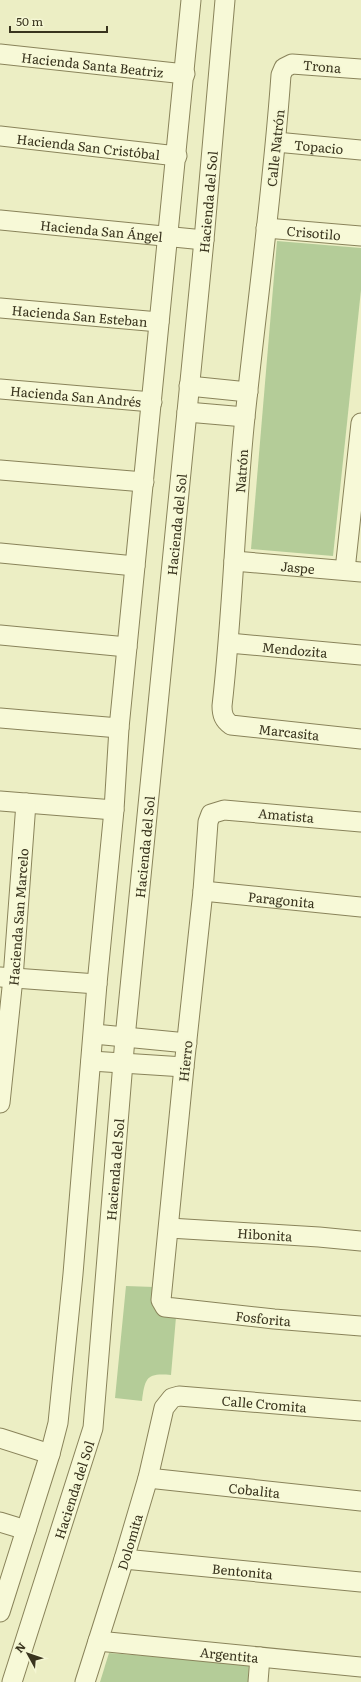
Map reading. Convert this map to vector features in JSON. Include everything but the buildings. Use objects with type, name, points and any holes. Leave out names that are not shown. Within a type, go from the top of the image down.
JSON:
[{"type":"street","points":[[0,1611],[50,1454],[58,1423],[73,1274],[97,984],[114,810],[119,728],[177,156],[191,0]]},
{"type":"street","name":"Hacienda del Sol","points":[[12,1682],[93,1428],[125,1038],[204,240],[225,0]]},
{"type":"street","name":"Hacienda Santa Beatriz","points":[[0,54],[184,74]]},
{"type":"street","name":"Trona","points":[[284,68],[292,64],[361,69]]},
{"type":"street","name":"Calle Natrón","points":[[266,228],[276,142],[281,75],[284,68]]},
{"type":"street","name":"Hacienda San Cristóbal","points":[[0,136],[177,156]]},
{"type":"street","name":"Topacio","points":[[276,142],[361,150]]},
{"type":"street","name":"Hacienda San Ángel","points":[[0,220],[204,240]]},
{"type":"street","name":"Crisotilo","points":[[266,228],[361,236]]},
{"type":"street","name":"Natrón","points":[[222,715],[229,643],[245,417],[266,228]]},
{"type":"street","name":"Hacienda San Esteban","points":[[0,308],[159,322]]},
{"type":"street","points":[[189,386],[248,392]]},
{"type":"street","name":"Hacienda San Andrés","points":[[0,388],[152,402]]},
{"type":"street","points":[[187,412],[245,417]]},
{"type":"street","points":[[353,571],[361,422]]},
{"type":"street","points":[[0,470],[144,482]]},
{"type":"street","points":[[0,553],[135,566]]},
{"type":"street","name":"Jaspe","points":[[234,561],[353,571]]},
{"type":"street","points":[[0,635],[127,646]]},
{"type":"street","name":"Mendozita","points":[[229,643],[361,655]]},
{"type":"street","name":"Marcasita","points":[[222,715],[231,725],[361,739]]},
{"type":"street","points":[[0,718],[119,728]]},
{"type":"street","points":[[0,801],[114,810]]},
{"type":"street","name":"Hacienda San Marcelo","points":[[0,1103],[7,977],[26,803]]},
{"type":"street","name":"Amatista","points":[[211,814],[224,810],[361,822]]},
{"type":"street","name":"Hierro","points":[[166,1307],[161,1300],[203,891],[208,822],[211,814]]},
{"type":"street","name":"Paragonita","points":[[203,891],[361,907]]},
{"type":"street","points":[[7,977],[97,984]]},
{"type":"street","points":[[94,1034],[187,1043]]},
{"type":"street","points":[[91,1061],[184,1067]]},
{"type":"street","name":"Hibonita","points":[[169,1228],[361,1241]]},
{"type":"street","name":"Fosforita","points":[[166,1307],[274,1319],[361,1326]]},
{"type":"street","name":"Calle Cromita","points":[[168,1401],[179,1396],[361,1411]]},
{"type":"street","name":"Dolomita","points":[[85,1682],[124,1560],[148,1478],[164,1408],[168,1401]]},
{"type":"street","points":[[0,1438],[50,1454]]},
{"type":"street","name":"Cobalita","points":[[148,1478],[361,1501]]},
{"type":"street","points":[[0,1522],[26,1530]]},
{"type":"street","name":"Bentonita","points":[[124,1560],[361,1582]]},
{"type":"street","name":"Argentita","points":[[98,1641],[361,1667]]},
{"type":"street","points":[[258,1682],[260,1657]]},
{"type":"green space","points":[[277,241],[361,248],[361,290],[333,556],[251,549]]},
{"type":"green space","points":[[126,1286],[154,1287],[176,1317],[171,1375],[157,1375],[149,1378],[144,1387],[142,1401],[115,1398]]},
{"type":"green space","points":[[109,1653],[249,1664],[248,1682],[100,1682]]}]
